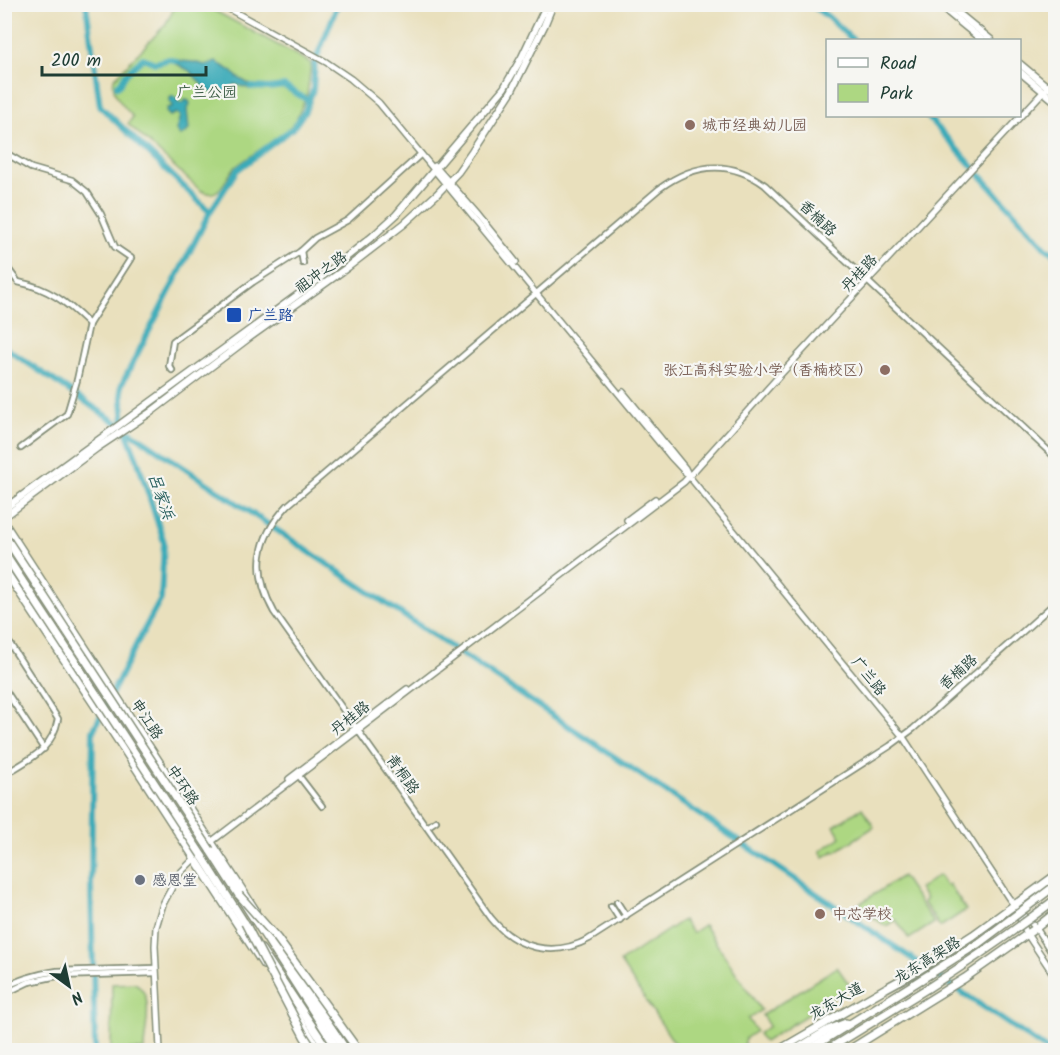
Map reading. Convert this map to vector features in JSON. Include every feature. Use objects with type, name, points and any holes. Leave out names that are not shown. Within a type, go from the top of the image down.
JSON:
[{"type":"main road","name":"祖冲之路","points":[[4,517],[147,405],[310,286],[396,215],[504,88],[522,57],[547,4]]},
{"type":"main road","name":"祖冲之路","points":[[4,508],[96,445],[151,412],[348,267],[404,224],[437,194],[490,126],[511,92],[553,4]]},
{"type":"main road","points":[[938,4],[981,39]]},
{"type":"main road","points":[[947,4],[990,39]]},
{"type":"main road","points":[[1021,65],[1056,102]]},
{"type":"main road","points":[[1021,73],[1056,94]]},
{"type":"main road","name":"申江路","points":[[4,523],[210,844],[346,1050]]},
{"type":"main road","name":"中环路","points":[[4,535],[210,844],[239,895],[338,1050]]},
{"type":"main road","name":"中环路","points":[[4,553],[328,1050]]},
{"type":"main road","points":[[4,569],[319,1050]]},
{"type":"main road","points":[[1031,904],[1056,877]]},
{"type":"main road","name":"龙东大道","points":[[779,1050],[917,971],[1056,877]]},
{"type":"main road","name":"龙东高架路","points":[[808,1050],[979,943],[1056,885]]},
{"type":"main road","points":[[239,895],[277,938],[358,1050]]},
{"type":"main road","name":"龙东高架路","points":[[827,1050],[985,951],[1056,901]]},
{"type":"main road","points":[[849,1050],[965,978],[1056,912]]},
{"type":"main road","points":[[245,923],[313,1050]]},
{"type":"main road","points":[[795,1050],[828,1030],[865,1015]]},
{"type":"street","name":"广兰路","points":[[220,4],[305,49]]},
{"type":"street","name":"广兰路","points":[[226,5],[353,76],[394,115],[447,183],[674,454],[688,476],[903,737],[1014,904]]},
{"type":"street","name":"广兰路","points":[[327,61],[379,103],[435,168]]},
{"type":"street","name":"丹桂路","points":[[1021,115],[1056,78]]},
{"type":"street","name":"丹桂路","points":[[210,844],[684,482],[1019,117]]},
{"type":"street","points":[[4,152],[31,168],[72,180],[87,192],[101,214],[114,247],[131,258],[89,324],[67,414],[21,448]]},
{"type":"street","points":[[172,370],[170,366],[172,341],[253,282],[301,251],[315,238],[348,220],[421,154]]},
{"type":"street","name":"香楠路","points":[[538,292],[669,182],[691,171],[713,167],[746,173],[765,185],[1056,458]]},
{"type":"street","points":[[301,251],[303,264]]},
{"type":"street","points":[[4,267],[18,282],[52,293],[73,308],[89,324]]},
{"type":"street","name":"青桐路","points":[[538,292],[288,505],[277,516],[267,534],[260,556],[263,591],[288,634],[498,926],[519,942],[536,948],[567,948],[589,939],[903,737]]},
{"type":"street","name":"香楠路","points":[[903,737],[1056,602]]},
{"type":"street","points":[[4,645],[10,644],[58,719],[56,730],[44,749],[5,774]]},
{"type":"street","points":[[4,688],[44,749]]},
{"type":"street","name":"丹桂路","points":[[158,1050],[152,946],[153,926],[164,891],[177,871],[194,856],[357,730]]},
{"type":"street","points":[[300,776],[321,806]]},
{"type":"street","points":[[427,827],[436,821]]},
{"type":"street","points":[[617,902],[626,916]]},
{"type":"street","points":[[1014,904],[1036,928],[1056,959]]},
{"type":"street","points":[[1014,904],[1027,934],[1056,978]]},
{"type":"street","points":[[611,906],[620,920]]},
{"type":"street","points":[[4,988],[27,977],[43,973],[154,971]]},
{"type":"street","points":[[4,994],[29,982],[71,973]]},
{"type":"green space","name":"广兰公园","points":[[176,5],[204,5],[311,63],[307,95],[295,122],[285,132],[235,167],[221,187],[212,193],[200,190],[128,124],[133,117],[114,90],[114,79],[165,25]]},
{"type":"green space","points":[[862,808],[874,827],[824,857],[820,851],[841,837],[834,826]]},
{"type":"green space","points":[[939,875],[946,886],[949,884],[966,910],[940,927],[923,902],[926,899],[919,889]]},
{"type":"green space","points":[[902,876],[934,923],[909,939],[896,920],[886,926],[856,906]]},
{"type":"green space","points":[[683,920],[692,933],[704,925],[761,1010],[748,1019],[756,1031],[746,1038],[743,1050],[679,1050],[620,962]]},
{"type":"green space","points":[[837,967],[851,987],[764,1042],[758,1034],[769,1026],[762,1015]]},
{"type":"green space","points":[[135,983],[145,996],[147,1004],[144,1050],[111,1050],[112,984]]},
{"type":"water","points":[[176,59],[205,65],[216,62],[251,85],[250,89],[235,84],[224,94],[216,95],[206,89],[190,71],[175,63]]},
{"type":"water","points":[[173,96],[179,103],[184,103],[185,100],[190,104],[187,110],[189,129],[180,136],[176,130],[180,116],[176,113],[170,116],[166,112],[167,108],[172,107],[169,102]]},
{"type":"waterway","name":"吕家浜","points":[[86,4],[100,106],[210,212],[121,386],[124,426],[164,542],[161,599],[93,731],[91,886],[95,1050]]},
{"type":"waterway","points":[[210,212],[237,170],[293,128],[305,111],[313,90],[315,62],[338,4]]},
{"type":"waterway","points":[[810,4],[852,39]]},
{"type":"waterway","points":[[117,86],[143,58],[155,63],[170,59],[176,61]]},
{"type":"waterway","points":[[251,87],[284,86],[309,101]]},
{"type":"waterway","points":[[928,117],[1046,248],[1056,255]]},
{"type":"waterway","points":[[4,347],[1047,1050]]},
{"type":"place","name":"城市经典幼儿园","points":[[690,125]]},
{"type":"place","name":"广兰路","points":[[234,315]]},
{"type":"place","name":"张江高科实验小学（香楠校区）","points":[[885,370]]},
{"type":"place","name":"感恩堂","points":[[140,880]]},
{"type":"place","name":"中芯学校","points":[[820,914]]}]
